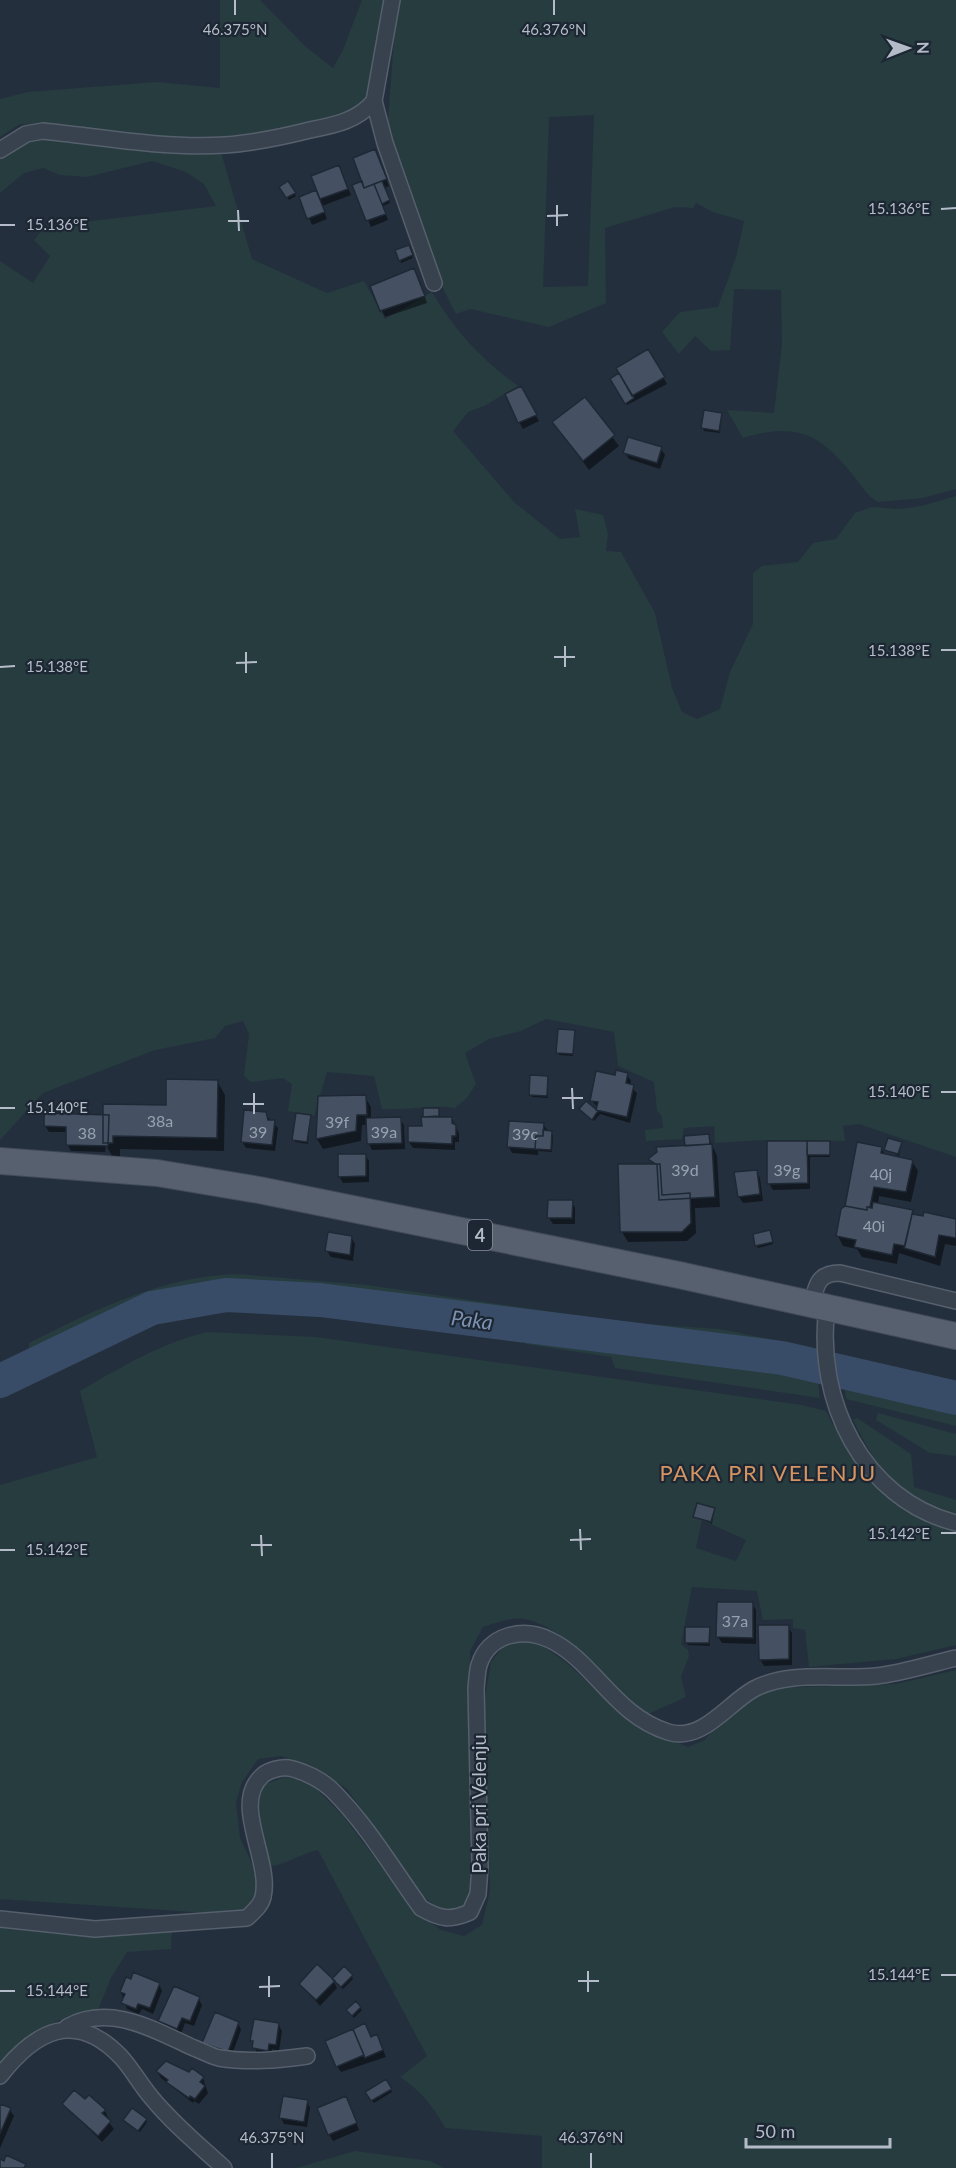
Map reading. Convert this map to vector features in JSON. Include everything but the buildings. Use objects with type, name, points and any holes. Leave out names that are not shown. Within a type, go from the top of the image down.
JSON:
[{"type":"main road","name":"4","points":[[0,1161],[157,1173],[259,1190],[956,1336]]},
{"type":"street","points":[[392,0],[374,101],[388,153],[434,283]]},
{"type":"street","points":[[0,150],[26,134],[43,130],[173,144],[223,146],[266,141],[341,123],[363,114],[374,101]]},
{"type":"street","points":[[956,1300],[840,1273],[827,1273],[819,1278],[820,1306],[825,1329],[833,1400],[848,1437],[881,1483],[905,1502],[940,1519],[956,1523]]},
{"type":"street","name":"Paka pri Velenju","points":[[0,1919],[95,1929],[247,1918],[257,1909],[263,1897],[263,1873],[249,1799],[254,1783],[267,1772],[286,1768],[307,1774],[332,1790],[421,1908],[439,1918],[454,1919],[470,1912],[478,1894],[480,1867],[479,1664],[505,1635],[526,1633],[550,1640],[568,1652],[622,1706],[647,1724],[670,1733],[692,1732],[707,1724],[754,1689],[782,1679],[877,1676],[956,1658]]},
{"type":"street","points":[[0,2076],[37,2039],[84,2019],[108,2016],[134,2022],[217,2058],[268,2062],[307,2056]]},
{"type":"street","points":[[62,2029],[82,2029],[103,2040],[122,2057],[151,2097],[180,2129],[224,2168]]},
{"type":"green space","points":[[220,0],[260,0],[306,47],[333,68],[343,50],[362,0],[389,0],[370,96],[357,109],[327,120],[255,138],[208,140],[20,124],[0,137],[0,99],[28,92],[157,82],[220,88]]},
{"type":"green space","points":[[397,0],[956,0],[956,489],[923,498],[878,502],[868,494],[829,449],[805,435],[778,431],[743,438],[727,410],[774,413],[782,344],[781,290],[734,289],[730,350],[711,351],[695,336],[679,354],[662,332],[680,312],[718,307],[736,257],[744,221],[713,212],[696,203],[693,208],[675,207],[605,228],[606,303],[549,327],[470,309],[456,314],[437,277],[390,142],[388,120]],"holes":[[[594,115],[588,286],[543,287],[549,117]]]},
{"type":"green space","points":[[40,136],[221,152],[252,259],[327,293],[364,281],[385,319],[432,292],[470,343],[492,366],[518,386],[484,406],[468,412],[453,431],[514,502],[560,539],[580,537],[575,509],[603,515],[608,534],[606,551],[621,552],[655,613],[672,688],[682,712],[697,719],[720,709],[730,672],[753,624],[753,573],[762,566],[798,562],[813,543],[836,539],[855,513],[872,507],[900,509],[921,506],[956,496],[956,1157],[859,1124],[843,1126],[845,1141],[764,1140],[715,1143],[714,1126],[684,1128],[682,1139],[646,1141],[645,1130],[663,1128],[662,1117],[657,1110],[654,1082],[618,1066],[614,1032],[546,1019],[521,1031],[489,1039],[465,1053],[476,1084],[467,1098],[455,1108],[382,1109],[374,1076],[327,1072],[314,1116],[288,1111],[292,1084],[283,1078],[251,1082],[244,1076],[249,1034],[243,1021],[225,1026],[215,1038],[155,1050],[43,1093],[0,1140],[0,261],[33,283],[50,256],[34,240],[42,230],[59,225],[216,206],[204,184],[186,172],[152,161],[87,177],[60,175],[43,168],[24,173],[0,193],[0,159],[24,140]]},
{"type":"green space","points":[[237,1274],[367,1285],[629,1323],[719,1329],[814,1348],[816,1359],[390,1299],[235,1285],[170,1296],[75,1332],[29,1354],[29,1343],[130,1297],[182,1281]]},
{"type":"green space","points":[[207,1332],[316,1337],[802,1405],[826,1411],[862,1469],[894,1502],[933,1524],[956,1531],[956,1645],[896,1659],[809,1667],[805,1630],[793,1628],[793,1619],[763,1620],[757,1591],[692,1587],[681,1644],[688,1650],[689,1656],[681,1677],[686,1697],[648,1714],[639,1710],[571,1643],[555,1632],[524,1619],[503,1621],[483,1627],[470,1651],[470,1897],[464,1912],[446,1916],[423,1896],[347,1789],[311,1765],[281,1756],[258,1759],[242,1782],[236,1802],[240,1838],[257,1874],[256,1903],[238,1915],[0,1899],[0,1485],[97,1457],[80,1391],[142,1357]],"holes":[[[702,1520],[746,1540],[736,1561],[696,1548]]]},
{"type":"green space","points":[[519,1332],[601,1341],[817,1374],[820,1398],[615,1368],[611,1357],[526,1344]]},
{"type":"green space","points":[[844,1381],[956,1410],[956,1426],[846,1399]]},
{"type":"green space","points":[[878,1413],[956,1434],[956,1456],[930,1453],[876,1420]]},
{"type":"green space","points":[[857,1418],[911,1454],[914,1487],[956,1500],[956,1517],[919,1500],[893,1481],[863,1440],[853,1420]]},
{"type":"green space","points":[[524,1639],[558,1656],[629,1720],[645,1730],[688,1747],[705,1740],[720,1720],[772,1688],[896,1684],[956,1670],[956,2168],[542,2168],[542,2136],[445,2128],[426,2100],[400,2077],[427,2056],[318,1850],[270,1866],[258,1828],[258,1796],[266,1784],[284,1777],[307,1779],[343,1816],[417,1913],[441,1930],[464,1936],[482,1925],[490,1891],[484,1703],[491,1662],[506,1643]]},
{"type":"green space","points":[[0,1924],[172,1928],[171,1949],[127,1952],[111,1978],[98,2010],[69,2017],[43,2028],[9,2055],[0,2068]]},
{"type":"green space","points":[[355,2151],[430,2161],[444,2168],[296,2168]]},
{"type":"waterway","name":"Paka","points":[[0,1381],[152,1308],[226,1295],[320,1300],[782,1358],[956,1398]]},
{"type":"district","name":"PAKA PRI VELENJU","points":[[768,1472]]}]
